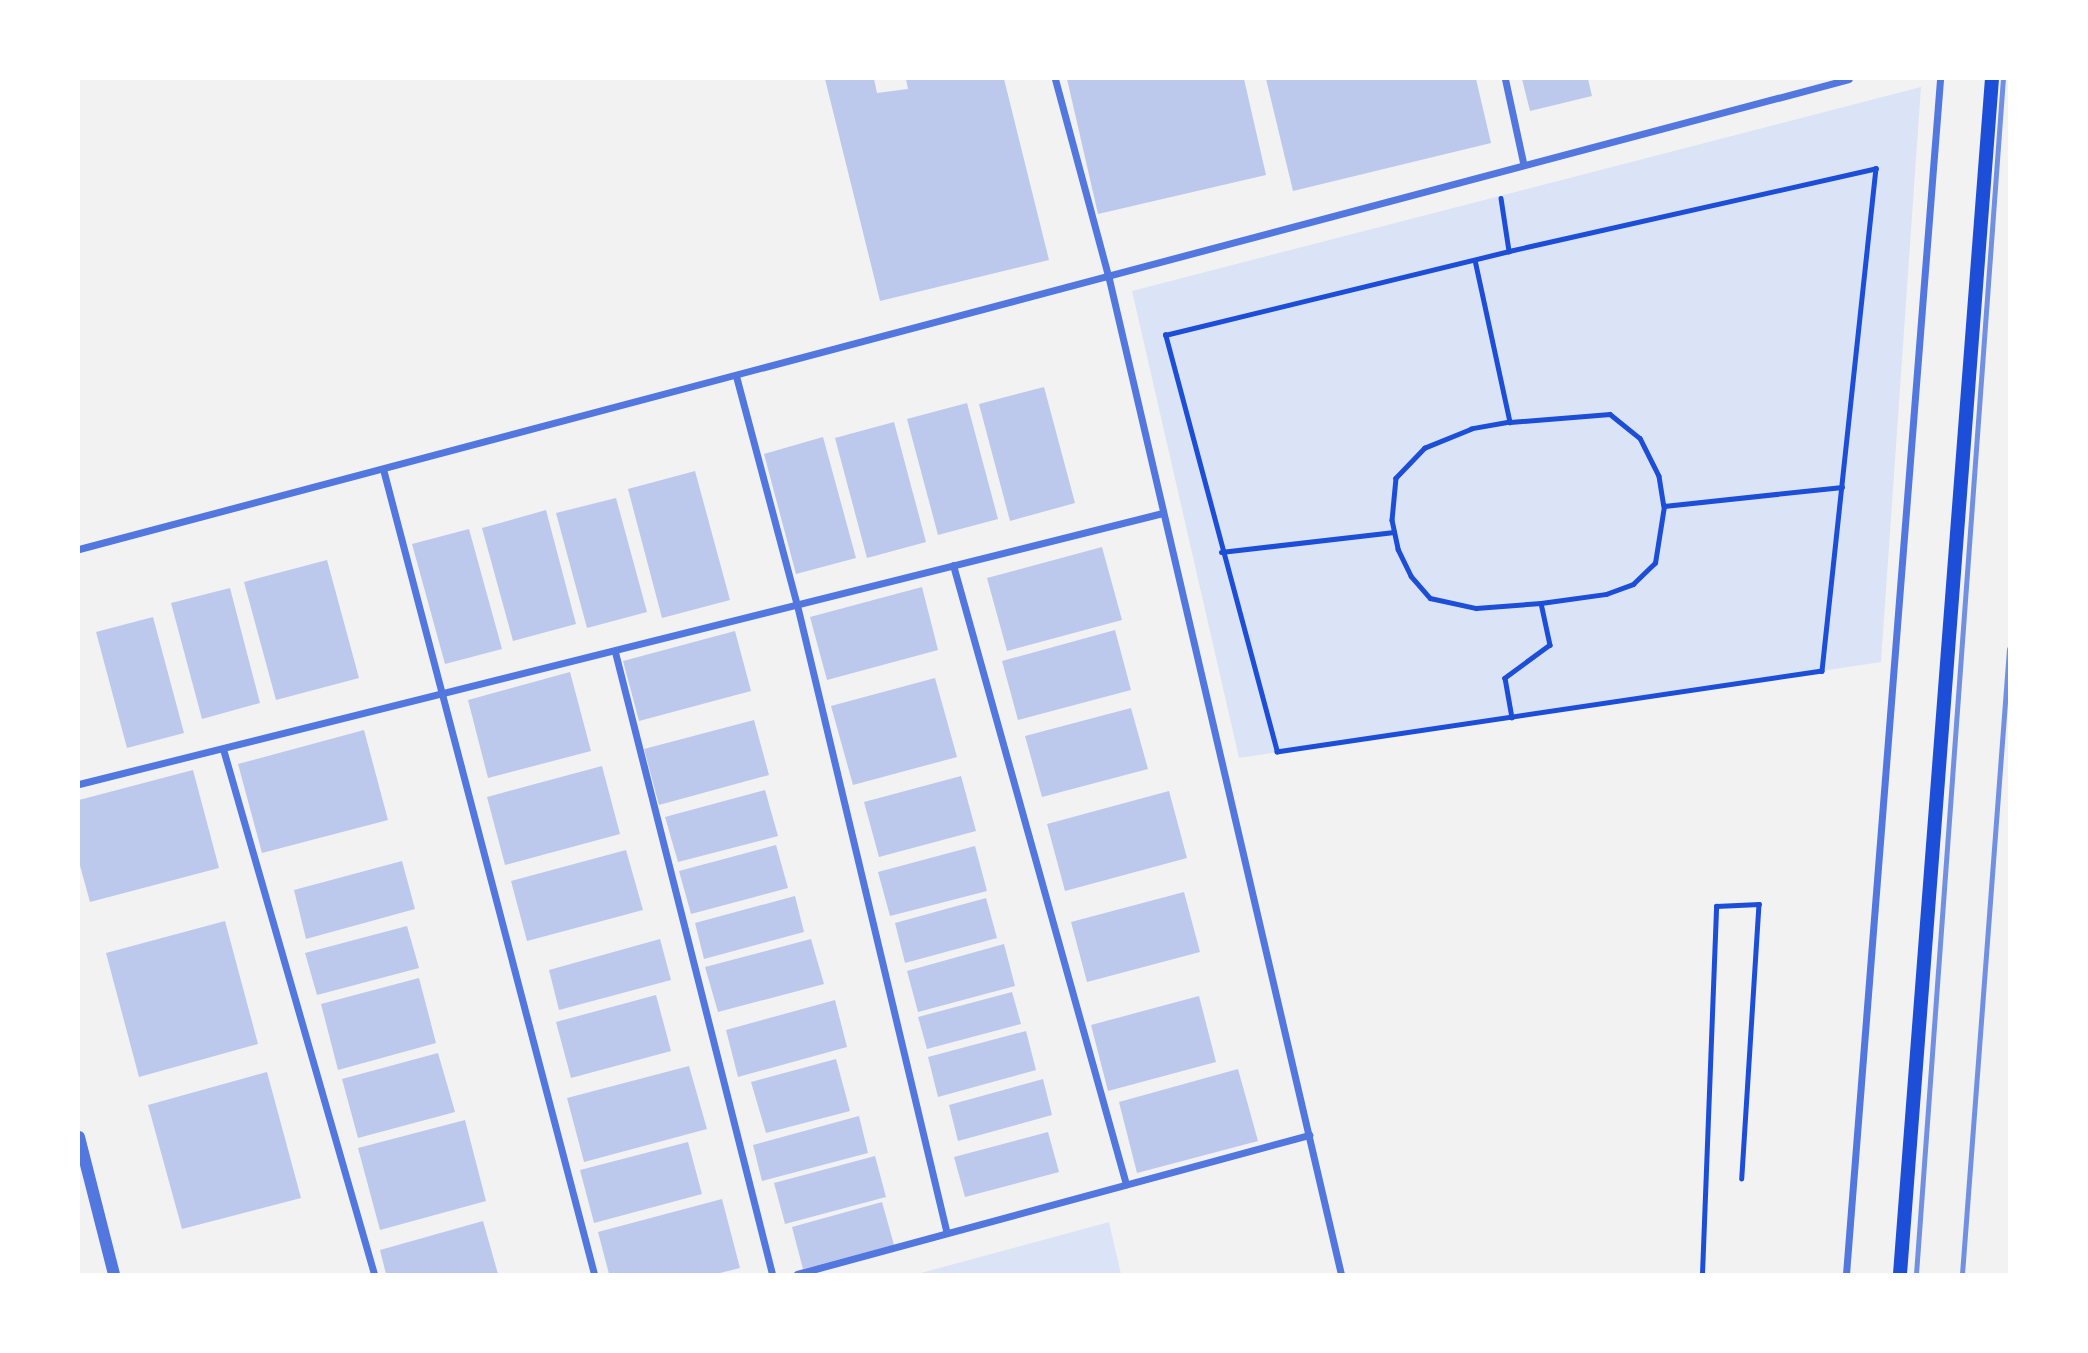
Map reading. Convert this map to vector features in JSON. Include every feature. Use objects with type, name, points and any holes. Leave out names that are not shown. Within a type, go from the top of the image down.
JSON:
[{"type":"main road","points":[[1900,1274],[1992,79]]},
{"type":"street","points":[[1055,79],[1109,279],[1341,1274]]},
{"type":"street","points":[[1505,79],[1523,162]]},
{"type":"street","points":[[79,549],[1109,279],[1523,162],[1849,79]]},
{"type":"street","points":[[1846,1274],[1940,79]]},
{"type":"street","points":[[736,376],[797,605],[946,1230]]},
{"type":"street","points":[[383,469],[594,1274]]},
{"type":"street","points":[[79,784],[1163,513]]},
{"type":"street","points":[[953,565],[1126,1184]]},
{"type":"street","points":[[615,652],[772,1274]]},
{"type":"street","points":[[223,749],[373,1274]]},
{"type":"street","points":[[797,1274],[946,1230],[1309,1135]]},
{"type":"street","points":[[79,1137],[114,1274]]},
{"type":"path","points":[[1876,168],[1822,671],[1277,752],[1221,552],[1165,335],[1475,260],[1876,168]]},
{"type":"path","points":[[1497,169],[1509,251]]},
{"type":"path","points":[[1475,260],[1510,422]]},
{"type":"path","points":[[1610,414],[1640,438],[1659,475],[1664,506],[1655,563],[1633,584],[1606,594],[1541,604],[1476,608],[1430,598],[1411,576],[1394,533],[1396,478],[1425,448],[1472,429],[1510,422],[1610,414]]},
{"type":"path","points":[[1664,506],[1842,487]]},
{"type":"path","points":[[1221,552],[1394,533]]},
{"type":"path","points":[[1512,717],[1505,678],[1550,645],[1541,604]]},
{"type":"path","points":[[1702,1274],[1716,906],[1759,904],[1742,1178]]},
{"type":"shaded area","points":[[1921,87],[1881,662],[1239,758],[1132,291]]},
{"type":"shaded area","points":[[1109,1222],[1121,1274],[917,1274]]},
{"type":"building","points":[[825,79],[874,79],[877,93],[908,89],[906,79],[1004,79],[1049,260],[880,301]]},
{"type":"building","points":[[1067,79],[1244,79],[1266,175],[1098,214]]},
{"type":"building","points":[[1266,79],[1476,79],[1491,143],[1293,191]]},
{"type":"building","points":[[1522,79],[1588,79],[1592,96],[1530,111]]},
{"type":"building","points":[[1044,387],[1075,503],[1010,521],[979,404]]},
{"type":"building","points":[[967,403],[998,519],[938,535],[907,419]]},
{"type":"building","points":[[894,422],[926,542],[867,558],[835,438]]},
{"type":"building","points":[[823,437],[856,558],[796,574],[764,454]]},
{"type":"building","points":[[695,471],[730,600],[662,618],[628,489]]},
{"type":"building","points":[[616,498],[647,612],[587,628],[556,513]]},
{"type":"building","points":[[546,510],[576,624],[513,641],[482,528]]},
{"type":"building","points":[[469,529],[502,649],[445,664],[412,544]]},
{"type":"building","points":[[1102,547],[1122,620],[1007,651],[987,578]]},
{"type":"building","points":[[327,560],[359,678],[276,700],[244,582]]},
{"type":"building","points":[[922,587],[938,650],[827,680],[810,617]]},
{"type":"building","points":[[230,588],[260,703],[202,719],[171,603]]},
{"type":"building","points":[[153,617],[184,733],[127,748],[96,632]]},
{"type":"building","points":[[1115,630],[1131,690],[1018,720],[1002,661]]},
{"type":"building","points":[[735,631],[751,691],[639,721],[623,661]]},
{"type":"building","points":[[570,672],[591,751],[488,778],[468,700]]},
{"type":"building","points":[[935,678],[957,757],[853,785],[831,706]]},
{"type":"building","points":[[1131,708],[1148,769],[1042,797],[1025,736]]},
{"type":"building","points":[[754,720],[769,775],[659,805],[644,749]]},
{"type":"building","points":[[364,730],[388,820],[262,853],[238,764]]},
{"type":"building","points":[[602,766],[620,834],[505,865],[487,797]]},
{"type":"building","points":[[193,770],[219,868],[90,902],[79,862],[79,800]]},
{"type":"building","points":[[961,776],[976,831],[879,857],[864,802]]},
{"type":"building","points":[[765,790],[778,836],[678,862],[665,817]]},
{"type":"building","points":[[1169,791],[1187,858],[1065,891],[1047,824]]},
{"type":"building","points":[[776,845],[788,888],[691,914],[679,871]]},
{"type":"building","points":[[975,846],[987,891],[890,916],[878,872]]},
{"type":"building","points":[[626,850],[643,910],[527,941],[511,881]]},
{"type":"building","points":[[402,861],[415,909],[306,939],[294,890]]},
{"type":"building","points":[[1184,892],[1200,952],[1087,982],[1071,922]]},
{"type":"building","points":[[795,896],[804,932],[704,959],[695,923]]},
{"type":"building","points":[[986,898],[997,938],[905,963],[895,923]]},
{"type":"building","points":[[225,921],[258,1044],[139,1077],[106,953]]},
{"type":"building","points":[[407,926],[419,968],[317,995],[305,953]]},
{"type":"building","points":[[660,939],[671,980],[559,1010],[549,970]]},
{"type":"building","points":[[811,939],[824,984],[718,1012],[705,967]]},
{"type":"building","points":[[1004,944],[1015,986],[918,1012],[907,971]]},
{"type":"building","points":[[419,978],[436,1043],[338,1070],[321,1004]]},
{"type":"building","points":[[1012,992],[1021,1024],[927,1049],[918,1017]]},
{"type":"building","points":[[656,995],[671,1051],[571,1078],[556,1022]]},
{"type":"building","points":[[1199,996],[1216,1062],[1108,1091],[1091,1025]]},
{"type":"building","points":[[835,1000],[847,1047],[738,1077],[726,1030]]},
{"type":"building","points":[[1026,1031],[1036,1070],[938,1097],[928,1057]]},
{"type":"building","points":[[438,1053],[455,1112],[358,1138],[342,1079]]},
{"type":"building","points":[[836,1059],[850,1111],[766,1133],[751,1082]]},
{"type":"building","points":[[689,1066],[707,1129],[584,1162],[567,1098]]},
{"type":"building","points":[[1238,1069],[1258,1141],[1137,1173],[1119,1102]]},
{"type":"building","points":[[267,1072],[301,1198],[182,1229],[148,1105]]},
{"type":"building","points":[[1043,1079],[1052,1115],[958,1141],[949,1105]]},
{"type":"building","points":[[859,1116],[868,1153],[762,1181],[753,1145]]},
{"type":"building","points":[[465,1120],[486,1201],[380,1230],[358,1148]]},
{"type":"building","points":[[1048,1132],[1059,1172],[965,1197],[954,1157]]},
{"type":"building","points":[[688,1142],[702,1194],[594,1223],[580,1170]]},
{"type":"building","points":[[875,1156],[886,1197],[785,1224],[774,1183]]},
{"type":"building","points":[[722,1199],[740,1268],[716,1274],[609,1274],[598,1232]]},
{"type":"building","points":[[882,1202],[894,1245],[803,1269],[792,1227]]},
{"type":"building","points":[[483,1221],[498,1274],[386,1274],[380,1250]]},
{"type":"railway","points":[[1916,1274],[2003,79]]},
{"type":"railway","points":[[1962,1274],[2009,649]]}]
